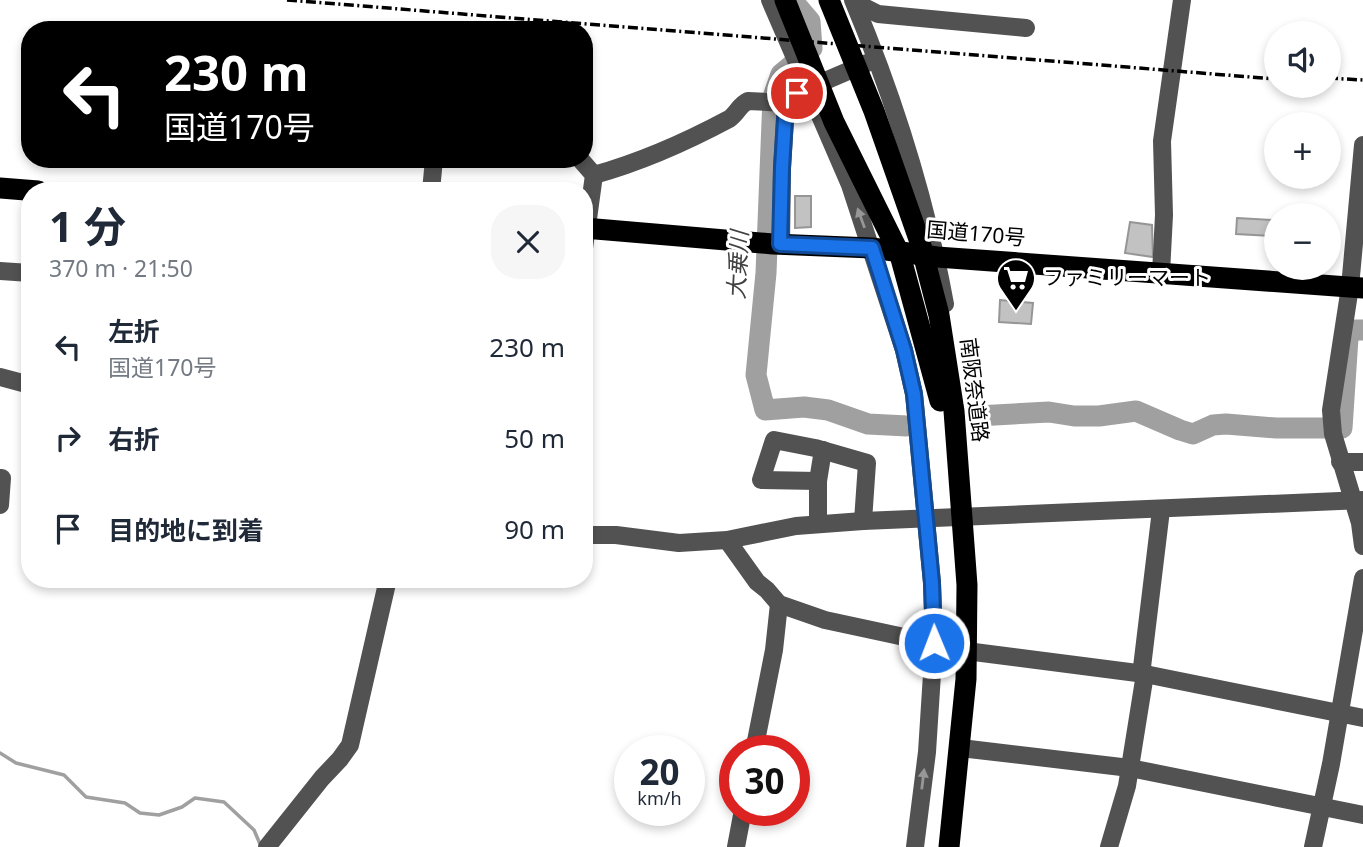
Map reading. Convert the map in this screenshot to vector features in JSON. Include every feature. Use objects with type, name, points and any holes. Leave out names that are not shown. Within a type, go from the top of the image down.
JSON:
[{"type":"highway","points":[[785,0],[834,122],[900,255],[922,330],[948,437]]},
{"type":"highway","name":"南阪奈道路","points":[[821,0],[867,113],[900,208],[940,377],[948,437],[959,588],[959,677],[955,742],[942,847]]},
{"type":"highway","name":"南阪奈道路","points":[[829,0],[874,111],[911,213],[939,315],[954,411],[967,585],[966,679],[949,847]]},
{"type":"highway","points":[[859,4],[905,174],[911,213]]},
{"type":"highway","points":[[0,188],[21,190]]},
{"type":"highway","name":"国道170号","points":[[593,235],[872,248],[937,257],[1356,288]]},
{"type":"street","points":[[770,0],[850,185],[904,350],[914,394],[932,583],[934,643],[927,752],[915,847]]},
{"type":"street","points":[[1161,273],[1164,225],[1162,141],[1182,0]]},
{"type":"street","points":[[859,4],[878,14],[1026,28]]},
{"type":"street","points":[[859,4],[916,178],[937,257],[960,383],[974,652],[969,749],[957,847]]},
{"type":"street","points":[[594,175],[675,146],[733,117],[743,103],[777,102],[876,59]]},
{"type":"street","points":[[771,243],[782,168],[777,102]]},
{"type":"street","points":[[1363,145],[1356,288],[1331,410],[1332,429],[1340,462],[1358,500],[1363,546]]},
{"type":"street","points":[[588,168],[594,175],[593,182]]},
{"type":"street","points":[[0,271],[21,272]]},
{"type":"street","points":[[0,377],[21,382]]},
{"type":"street","points":[[818,481],[761,480],[774,440],[867,463],[863,520]]},
{"type":"street","points":[[818,524],[818,481],[823,450]]},
{"type":"street","points":[[1340,462],[1363,461]]},
{"type":"street","points":[[0,478],[0,505]]},
{"type":"street","points":[[593,535],[616,535],[679,543],[727,540],[818,524],[863,520],[1358,500]]},
{"type":"street","points":[[1109,847],[1130,768],[1145,674],[1142,667],[1161,510]]},
{"type":"street","points":[[727,540],[757,582],[768,590],[779,604],[825,620],[974,652],[1145,674],[1363,718]]},
{"type":"street","points":[[1313,847],[1323,806],[1363,578]]},
{"type":"street","points":[[267,847],[322,778],[341,759],[349,745],[386,588]]},
{"type":"street","points":[[757,735],[774,650],[779,604]]},
{"type":"street","points":[[969,749],[1130,768],[1363,815]]},
{"type":"street","points":[[736,847],[740,826]]},
{"type":"building","points":[[795,196],[811,196],[811,227],[795,228]]},
{"type":"building","points":[[1237,218],[1264,220],[1264,236],[1236,234]]},
{"type":"building","points":[[1130,222],[1152,225],[1153,257],[1125,253]]},
{"type":"building","name":"ファミリーマート","points":[[1000,300],[1033,303],[1031,324],[999,322]]},
{"type":"waterway","name":"大乗川","points":[[792,0],[810,21],[812,48],[781,74],[773,97],[766,273],[756,375],[765,410],[804,407],[828,410],[868,424],[907,426]]},
{"type":"waterway","name":"大乗川","points":[[977,416],[1049,412],[1099,416],[1136,411],[1193,434],[1213,425],[1226,424],[1276,428],[1342,428],[1348,338],[1353,330],[1363,330]]},
{"type":"waterway","points":[[0,753],[16,763],[64,775],[86,797],[125,803],[140,813],[159,815],[182,807],[195,798],[224,802],[254,830],[260,844]]},
{"type":"railway","points":[[287,0],[550,21]]},
{"type":"railway","points":[[593,24],[1264,78]]},
{"type":"railway","points":[[1341,79],[1363,80]]},
{"type":"place","name":"ファミリーマート","points":[[1016,312]]},
{"type":"route","points":[[797,93],[786,103],[780,244],[872,248],[904,350],[914,394],[932,583],[934,643]]}]
